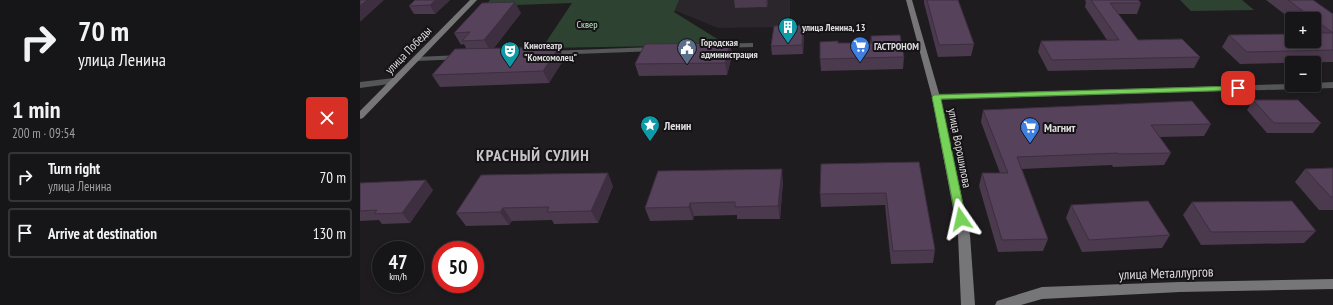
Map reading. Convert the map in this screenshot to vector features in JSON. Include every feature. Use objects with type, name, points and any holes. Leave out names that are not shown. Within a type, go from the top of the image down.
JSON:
[{"type":"main road","name":"улица Победы","points":[[360,116],[474,0]]},
{"type":"main road","name":"улица Ворошилова","points":[[908,0],[936,97],[964,235],[968,305]]},
{"type":"main road","name":"улица Металлургов","points":[[1002,305],[1042,293],[1333,284]]},
{"type":"street","points":[[712,46],[750,45]]},
{"type":"street","points":[[544,54],[664,48]]},
{"type":"street","points":[[416,59],[472,56]]},
{"type":"street","points":[[360,85],[394,81]]},
{"type":"street","points":[[936,97],[1333,85]]},
{"type":"shaded area","points":[[675,0],[790,0],[790,27],[718,28],[671,9]]},
{"type":"green space","name":"Сквер","points":[[490,0],[679,0],[674,12],[727,45],[542,48],[572,3],[485,6]]},
{"type":"green space","points":[[1180,0],[1242,0],[1254,10],[1191,11]]},
{"type":"building","points":[[360,0],[367,0],[360,6]]},
{"type":"building","points":[[415,0],[436,0],[430,5],[409,6]]},
{"type":"building","points":[[927,0],[958,0],[974,44],[939,45]]},
{"type":"building","points":[[1091,0],[1138,0],[1141,3],[1110,3],[1138,40],[1182,39],[1200,57],[1052,60],[1041,41],[1119,40]]},
{"type":"building","points":[[1288,0],[1313,0],[1333,14],[1333,33],[1321,24],[1321,12],[1304,12]]},
{"type":"building","points":[[515,2],[484,40],[462,41],[470,32],[454,33],[482,3]]},
{"type":"building","points":[[803,25],[802,45],[771,46],[774,26]]},
{"type":"building","points":[[1321,33],[1333,33],[1333,50],[1247,52],[1229,35],[1285,34],[1285,48],[1321,48]]},
{"type":"building","points":[[900,35],[904,57],[820,59],[820,42],[838,41],[838,43],[872,43],[871,36]]},
{"type":"building","points":[[730,43],[725,63],[635,64],[645,44]]},
{"type":"building","points":[[559,47],[543,71],[432,75],[455,49]]},
{"type":"building","points":[[1253,100],[1298,100],[1321,123],[1274,123]]},
{"type":"building","points":[[1192,101],[1211,124],[1151,125],[1171,153],[1118,153],[1017,157],[1048,239],[1002,240],[982,173],[1008,173],[983,110]]},
{"type":"building","points":[[919,162],[935,250],[893,251],[886,193],[820,194],[821,164]]},
{"type":"building","points":[[1333,168],[1333,197],[1331,197],[1305,169]]},
{"type":"building","points":[[782,169],[778,206],[735,207],[735,202],[690,203],[689,207],[645,208],[658,171]]},
{"type":"building","points":[[608,173],[591,211],[547,212],[549,207],[503,208],[500,212],[456,213],[481,175]]},
{"type":"building","points":[[426,180],[402,213],[374,214],[377,210],[360,211],[360,183]]},
{"type":"building","points":[[1148,201],[1170,235],[1089,240],[1071,205]]},
{"type":"building","points":[[1292,201],[1316,231],[1211,232],[1192,202]]},
{"type":"place","name":"улица Ленина, 13","points":[[788,44]]},
{"type":"place","name":"ГАСТРОНОМ","points":[[860,63]]},
{"type":"place","name":"Городская администрация","points":[[687,65]]},
{"type":"place","name":"Кинотеатр \"Комсомолец\"","points":[[510,68]]},
{"type":"place","name":"Ленин","points":[[650,142]]},
{"type":"place","name":"Магнит","points":[[1030,144]]},
{"type":"district","name":"КРАСНЫЙ СУЛИН","points":[[533,155]]},
{"type":"route","points":[[961,219],[936,97],[1238,88]]}]
